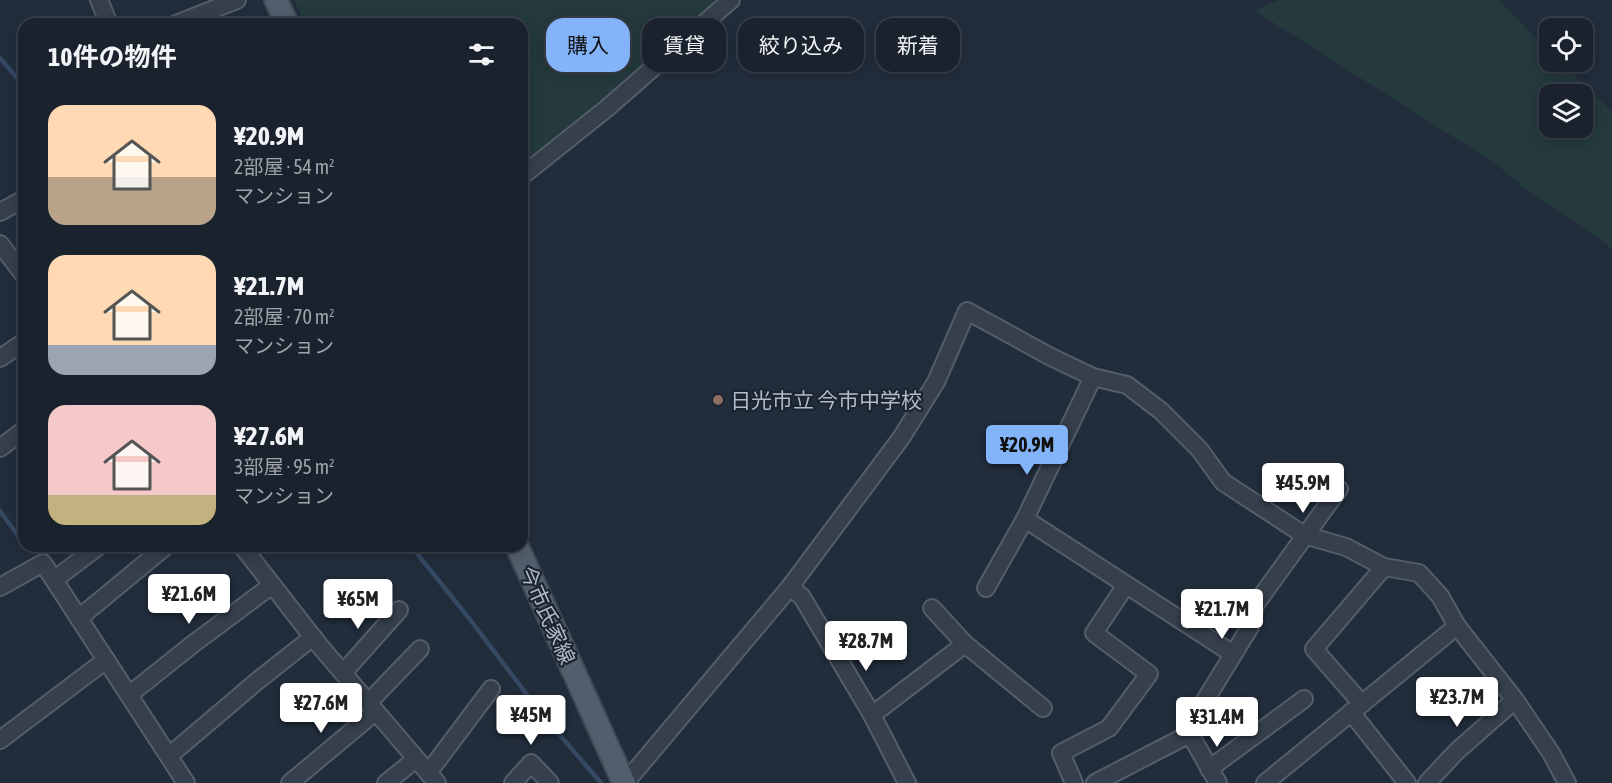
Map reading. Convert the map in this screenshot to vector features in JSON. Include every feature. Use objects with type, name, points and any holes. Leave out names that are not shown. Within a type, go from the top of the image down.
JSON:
[{"type":"main road","points":[[276,0],[284,18]]},
{"type":"main road","name":"今市氏家線","points":[[520,552],[625,783]]},
{"type":"street","points":[[99,0],[106,18]]},
{"type":"street","points":[[191,18],[237,0]]},
{"type":"street","points":[[528,171],[606,110],[731,0]]},
{"type":"street","points":[[0,212],[18,202]]},
{"type":"street","points":[[0,244],[18,267]]},
{"type":"street","points":[[0,272],[18,268]]},
{"type":"street","points":[[625,783],[790,587],[901,438],[925,402],[967,311],[1093,377],[1127,385],[1161,411],[1192,442],[1223,482],[1304,535],[1346,547],[1384,567],[1419,573],[1440,596],[1457,626],[1515,700],[1551,753],[1567,783]]},
{"type":"street","points":[[0,358],[18,346]]},
{"type":"street","points":[[986,588],[1025,519],[1093,377]]},
{"type":"street","points":[[0,448],[18,434]]},
{"type":"street","points":[[1095,783],[1182,738],[1250,627],[1255,605],[1339,489]]},
{"type":"street","points":[[1025,519],[1233,654]]},
{"type":"street","points":[[55,579],[91,552]]},
{"type":"street","points":[[80,618],[159,552]]},
{"type":"street","points":[[251,552],[272,585],[313,637],[432,778],[491,689]]},
{"type":"street","points":[[0,587],[43,562],[186,783]]},
{"type":"street","points":[[1384,567],[1314,649],[1407,783]]},
{"type":"street","points":[[129,695],[272,585]]},
{"type":"street","points":[[1074,783],[1061,753],[1109,728],[1149,674],[1094,633],[1126,585]]},
{"type":"street","points":[[790,587],[802,597],[872,715],[907,783]]},
{"type":"street","points":[[932,608],[964,644],[1043,708]]},
{"type":"street","points":[[343,673],[399,610]]},
{"type":"street","points":[[1265,783],[1457,626]]},
{"type":"street","points":[[168,756],[313,637]]},
{"type":"street","points":[[872,715],[964,644]]},
{"type":"street","points":[[290,783],[371,707],[420,649]]},
{"type":"street","points":[[0,740],[106,660]]},
{"type":"street","points":[[1187,729],[1214,776],[1304,699]]},
{"type":"street","points":[[1427,783],[1457,751],[1515,700]]},
{"type":"street","points":[[386,783],[416,759]]},
{"type":"street","points":[[513,783],[531,763],[550,783]]},
{"type":"green space","points":[[294,0],[722,0],[701,18],[642,18],[642,68],[584,118],[528,158],[528,18],[302,18]]},
{"type":"green space","points":[[1278,0],[1499,0],[1539,42],[1539,72],[1571,72],[1583,84],[1539,84],[1539,138],[1593,138],[1593,93],[1612,111],[1612,249],[1579,224],[1529,192],[1496,164],[1255,11]]},
{"type":"waterway","points":[[0,58],[18,79]]},
{"type":"waterway","points":[[0,511],[18,536]]},
{"type":"waterway","points":[[416,552],[541,713],[601,783]]},
{"type":"place","name":"日光市立 今市中学校","points":[[718,400]]}]
